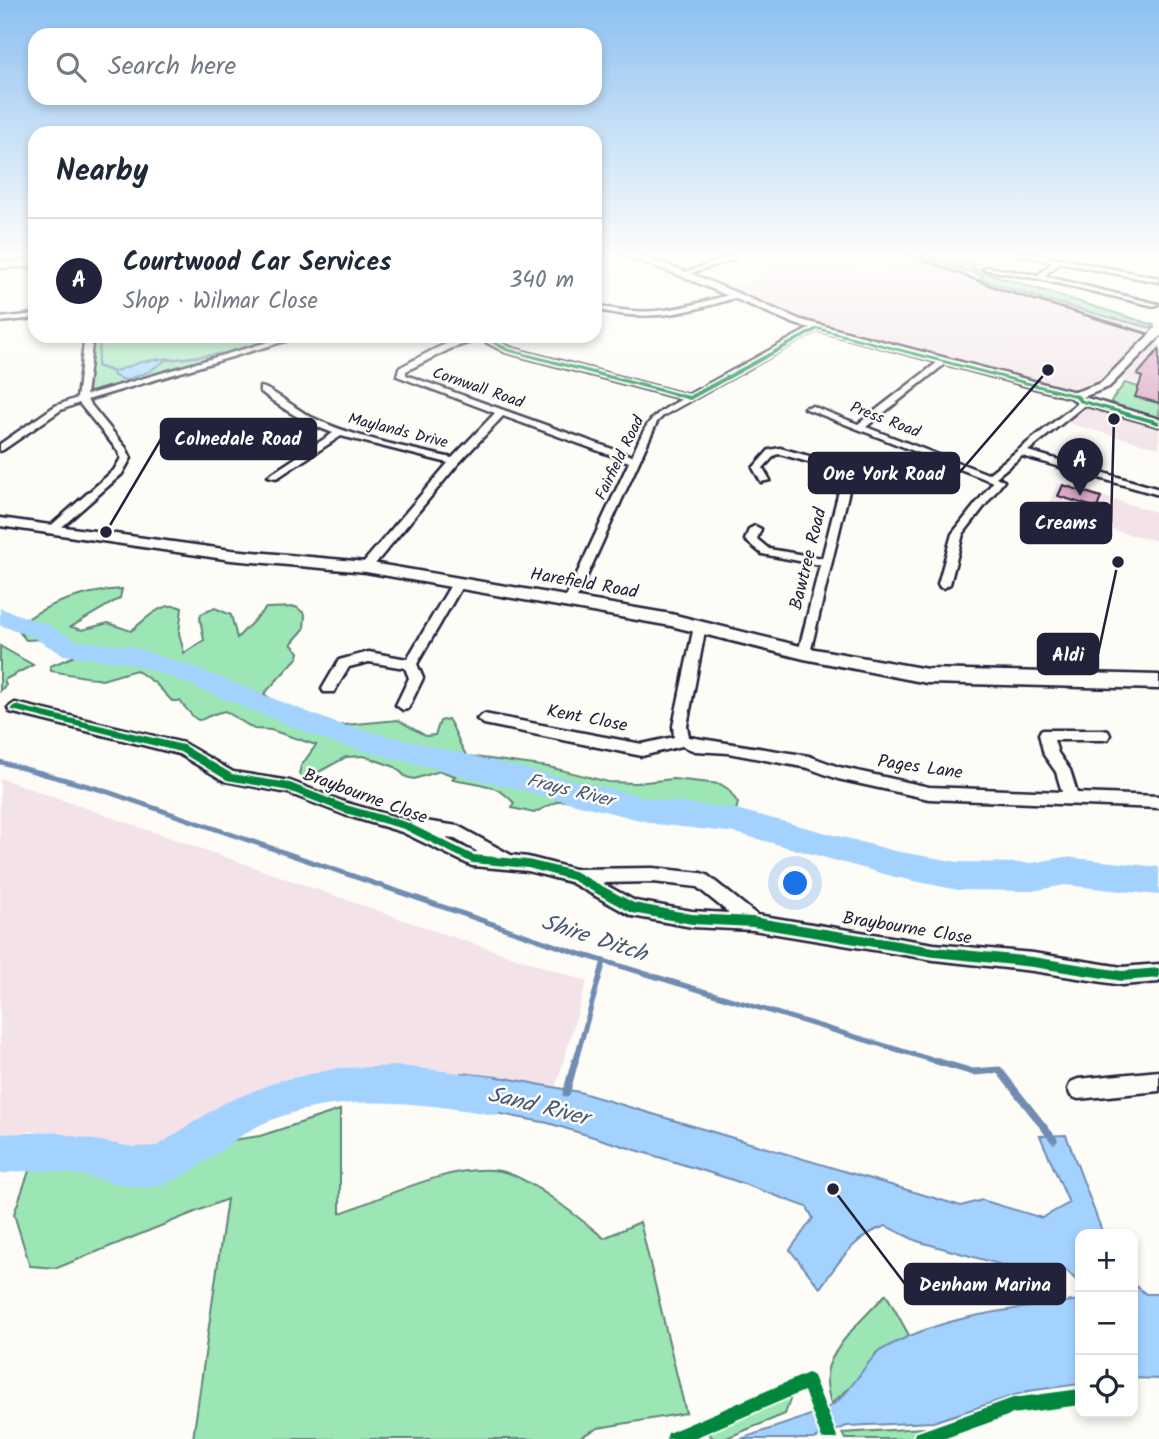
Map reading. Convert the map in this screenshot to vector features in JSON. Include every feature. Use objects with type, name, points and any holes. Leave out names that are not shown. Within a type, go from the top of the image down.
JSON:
[{"type":"main road","name":"Harefield Road","points":[[0,523],[231,555],[366,567],[700,626],[804,653],[927,676],[1159,682]]},
{"type":"street","points":[[792,320],[1084,398],[1159,423]]},
{"type":"street","name":"Fairfield Road","points":[[569,604],[653,421],[817,328]]},
{"type":"street","points":[[989,478],[1084,398],[1115,378],[1156,334]]},
{"type":"street","points":[[51,531],[118,472],[126,458],[123,450],[81,399],[88,343]]},
{"type":"street","points":[[0,447],[58,408],[81,399],[274,343]]},
{"type":"street","name":"Cornwall Road","points":[[461,343],[435,352],[402,370],[401,376],[635,460]]},
{"type":"street","points":[[494,343],[508,350],[690,398]]},
{"type":"street","points":[[860,427],[943,361]]},
{"type":"street","name":"Maylands Drive","points":[[263,389],[278,404],[339,433],[454,462]]},
{"type":"street","name":"Press Road","points":[[809,408],[989,478]]},
{"type":"street","points":[[366,567],[454,462],[500,413]]},
{"type":"street","points":[[273,476],[339,433]]},
{"type":"street","name":"Bawtree Road","points":[[765,480],[758,468],[772,452],[779,451],[848,474],[824,562],[804,653]]},
{"type":"street","points":[[1019,452],[1159,492]]},
{"type":"street","points":[[944,584],[958,534],[999,481],[989,478]]},
{"type":"street","points":[[755,529],[751,540],[766,552],[824,562]]},
{"type":"street","points":[[410,664],[458,583]]},
{"type":"street","points":[[682,740],[680,726],[700,626]]},
{"type":"street","points":[[329,689],[344,663],[369,657],[410,664]]},
{"type":"street","points":[[403,705],[416,678],[410,664]]},
{"type":"street","name":"Braybourne Close","points":[[15,708],[183,749],[230,777],[290,787],[345,809],[406,825],[472,859],[528,864],[574,877],[632,908],[692,919],[753,922],[934,951],[1122,976],[1159,973]]},
{"type":"street","name":"Kent Close","points":[[484,719],[642,750],[682,740]]},
{"type":"street","points":[[1071,797],[1063,770],[1051,755],[1046,734],[1103,735]]},
{"type":"street","name":"Pages Lane","points":[[682,740],[695,745],[728,747],[809,762],[838,773],[929,793],[1159,802]]},
{"type":"street","name":"Braybourne Close","points":[[574,877],[653,875],[701,880],[753,922]]},
{"type":"street","points":[[1078,1089],[1159,1081]]},
{"type":"shaded area","points":[[798,320],[1123,320],[1152,328],[1153,337],[1159,337],[1159,391],[1113,377],[1102,386],[1079,394]]},
{"type":"shaded area","points":[[1078,404],[1159,425],[1159,448],[1060,421]]},
{"type":"shaded area","points":[[1057,483],[1159,513],[1157,541],[1045,514]]},
{"type":"shaded area","points":[[0,778],[438,932],[587,981],[555,1089],[505,1078],[461,1073],[397,1077],[268,1098],[151,1155],[31,1131],[0,1141]]},
{"type":"green space","points":[[1122,320],[1138,320],[1154,325],[1152,328]]},
{"type":"green space","points":[[92,343],[265,343],[91,392],[86,389]]},
{"type":"green space","points":[[1125,383],[1159,393],[1159,418],[1115,406],[1111,401]]},
{"type":"green space","points":[[122,589],[120,598],[71,627],[82,630],[108,623],[131,631],[161,608],[175,606],[182,608],[179,633],[184,653],[204,640],[201,614],[215,608],[231,615],[237,638],[266,608],[296,607],[305,614],[304,629],[291,644],[299,652],[298,657],[264,694],[295,716],[334,726],[398,720],[426,736],[435,735],[440,721],[448,719],[467,756],[549,767],[608,782],[636,783],[673,779],[720,784],[728,789],[738,803],[736,810],[716,822],[697,821],[661,809],[577,800],[558,801],[534,813],[512,808],[514,803],[508,797],[486,785],[452,779],[455,776],[440,771],[414,779],[406,777],[395,767],[364,756],[346,757],[306,779],[299,774],[301,766],[316,745],[271,730],[254,729],[225,711],[197,720],[180,701],[172,701],[156,684],[136,670],[102,680],[51,671],[50,666],[75,656],[76,646],[43,639],[26,640],[17,629],[38,612],[52,605],[95,592]]},
{"type":"green space","points":[[0,646],[33,665],[4,680],[6,685],[0,691]]},
{"type":"green space","points":[[340,1110],[340,1213],[419,1183],[461,1172],[481,1170],[500,1171],[525,1181],[554,1199],[604,1238],[640,1222],[686,1413],[598,1428],[576,1439],[193,1439],[227,1199],[57,1268],[30,1266],[14,1214],[35,1154],[47,1141],[91,1156],[105,1172],[127,1180],[233,1140],[260,1136]]},
{"type":"green space","points":[[886,1294],[910,1337],[877,1352],[860,1379],[831,1404],[827,1375],[834,1355],[854,1328]]},
{"type":"green space","points":[[792,1394],[785,1414],[724,1439],[714,1439],[708,1433],[709,1429]]},
{"type":"green space","points":[[924,1428],[925,1433],[907,1439],[845,1439],[842,1433]]},
{"type":"water","points":[[169,358],[148,372],[125,380],[114,376],[113,372],[141,362]]},
{"type":"water","points":[[461,1073],[579,1092],[961,1206],[982,1200],[1042,1218],[1069,1203],[1040,1136],[1066,1135],[1101,1229],[1075,1229],[1075,1279],[1065,1269],[1027,1272],[917,1241],[886,1226],[856,1243],[820,1288],[790,1250],[813,1218],[807,1207],[730,1179],[548,1123],[458,1106]]},
{"type":"water","points":[[1138,1288],[1146,1294],[1159,1294],[1159,1379],[1138,1378]]},
{"type":"water","points":[[1075,1301],[1075,1385],[1028,1391],[933,1422],[847,1426],[814,1439],[741,1439],[803,1418],[835,1403],[875,1355],[903,1339],[952,1321]]},
{"type":"building","points":[[1159,349],[1159,403],[1135,397],[1142,377],[1137,375]]},
{"type":"building","points":[[1063,485],[1101,497],[1097,508],[1058,496]]},
{"type":"waterway","points":[[100,343],[97,366],[113,372]]},
{"type":"waterway","points":[[168,360],[228,353],[259,343]]},
{"type":"waterway","name":"Frays River","points":[[0,616],[40,631],[73,649],[129,655],[182,672],[333,733],[656,812],[736,821],[895,864],[958,876],[1032,877],[1065,871],[1159,881]]},
{"type":"waterway","name":"Shire Ditch","points":[[0,762],[44,774]]},
{"type":"waterway","name":"Shire Ditch","points":[[37,772],[102,790],[604,961]]},
{"type":"waterway","points":[[575,1063],[604,961]]},
{"type":"waterway","name":"Shire Ditch","points":[[604,961],[942,1063]]},
{"type":"waterway","points":[[566,1094],[575,1061]]},
{"type":"waterway","name":"Shire Ditch","points":[[936,1061],[973,1072],[999,1070],[1054,1140]]},
{"type":"waterway","name":"Sand River","points":[[0,1154],[52,1151],[142,1168],[157,1166],[185,1154],[248,1111],[308,1091],[370,1084],[432,1087],[494,1096]]},
{"type":"railway","points":[[1103,320],[1159,337]]},
{"type":"cycle path","points":[[494,343],[508,350],[690,398],[817,328],[1076,396],[1081,401],[1159,423]]},
{"type":"cycle path","points":[[15,708],[183,749],[230,777],[290,787],[345,809],[406,826],[472,859],[528,864],[574,876],[632,908],[692,919],[753,922],[934,952],[1033,962],[1122,976],[1159,973]]},
{"type":"cycle path","points":[[674,1439],[808,1381],[830,1439]]},
{"type":"cycle path","points":[[921,1439],[1013,1406],[1075,1398]]},
{"type":"place","name":"One York Road","points":[[1048,370]]},
{"type":"place","name":"Creams","points":[[1114,419]]},
{"type":"place","name":"Courtwood Car Services","points":[[1080,496]]},
{"type":"place","name":"Colnedale Road","points":[[106,532]]},
{"type":"place","name":"Aldi","points":[[1118,562]]},
{"type":"place","name":"Denham Marina","points":[[833,1189]]}]
